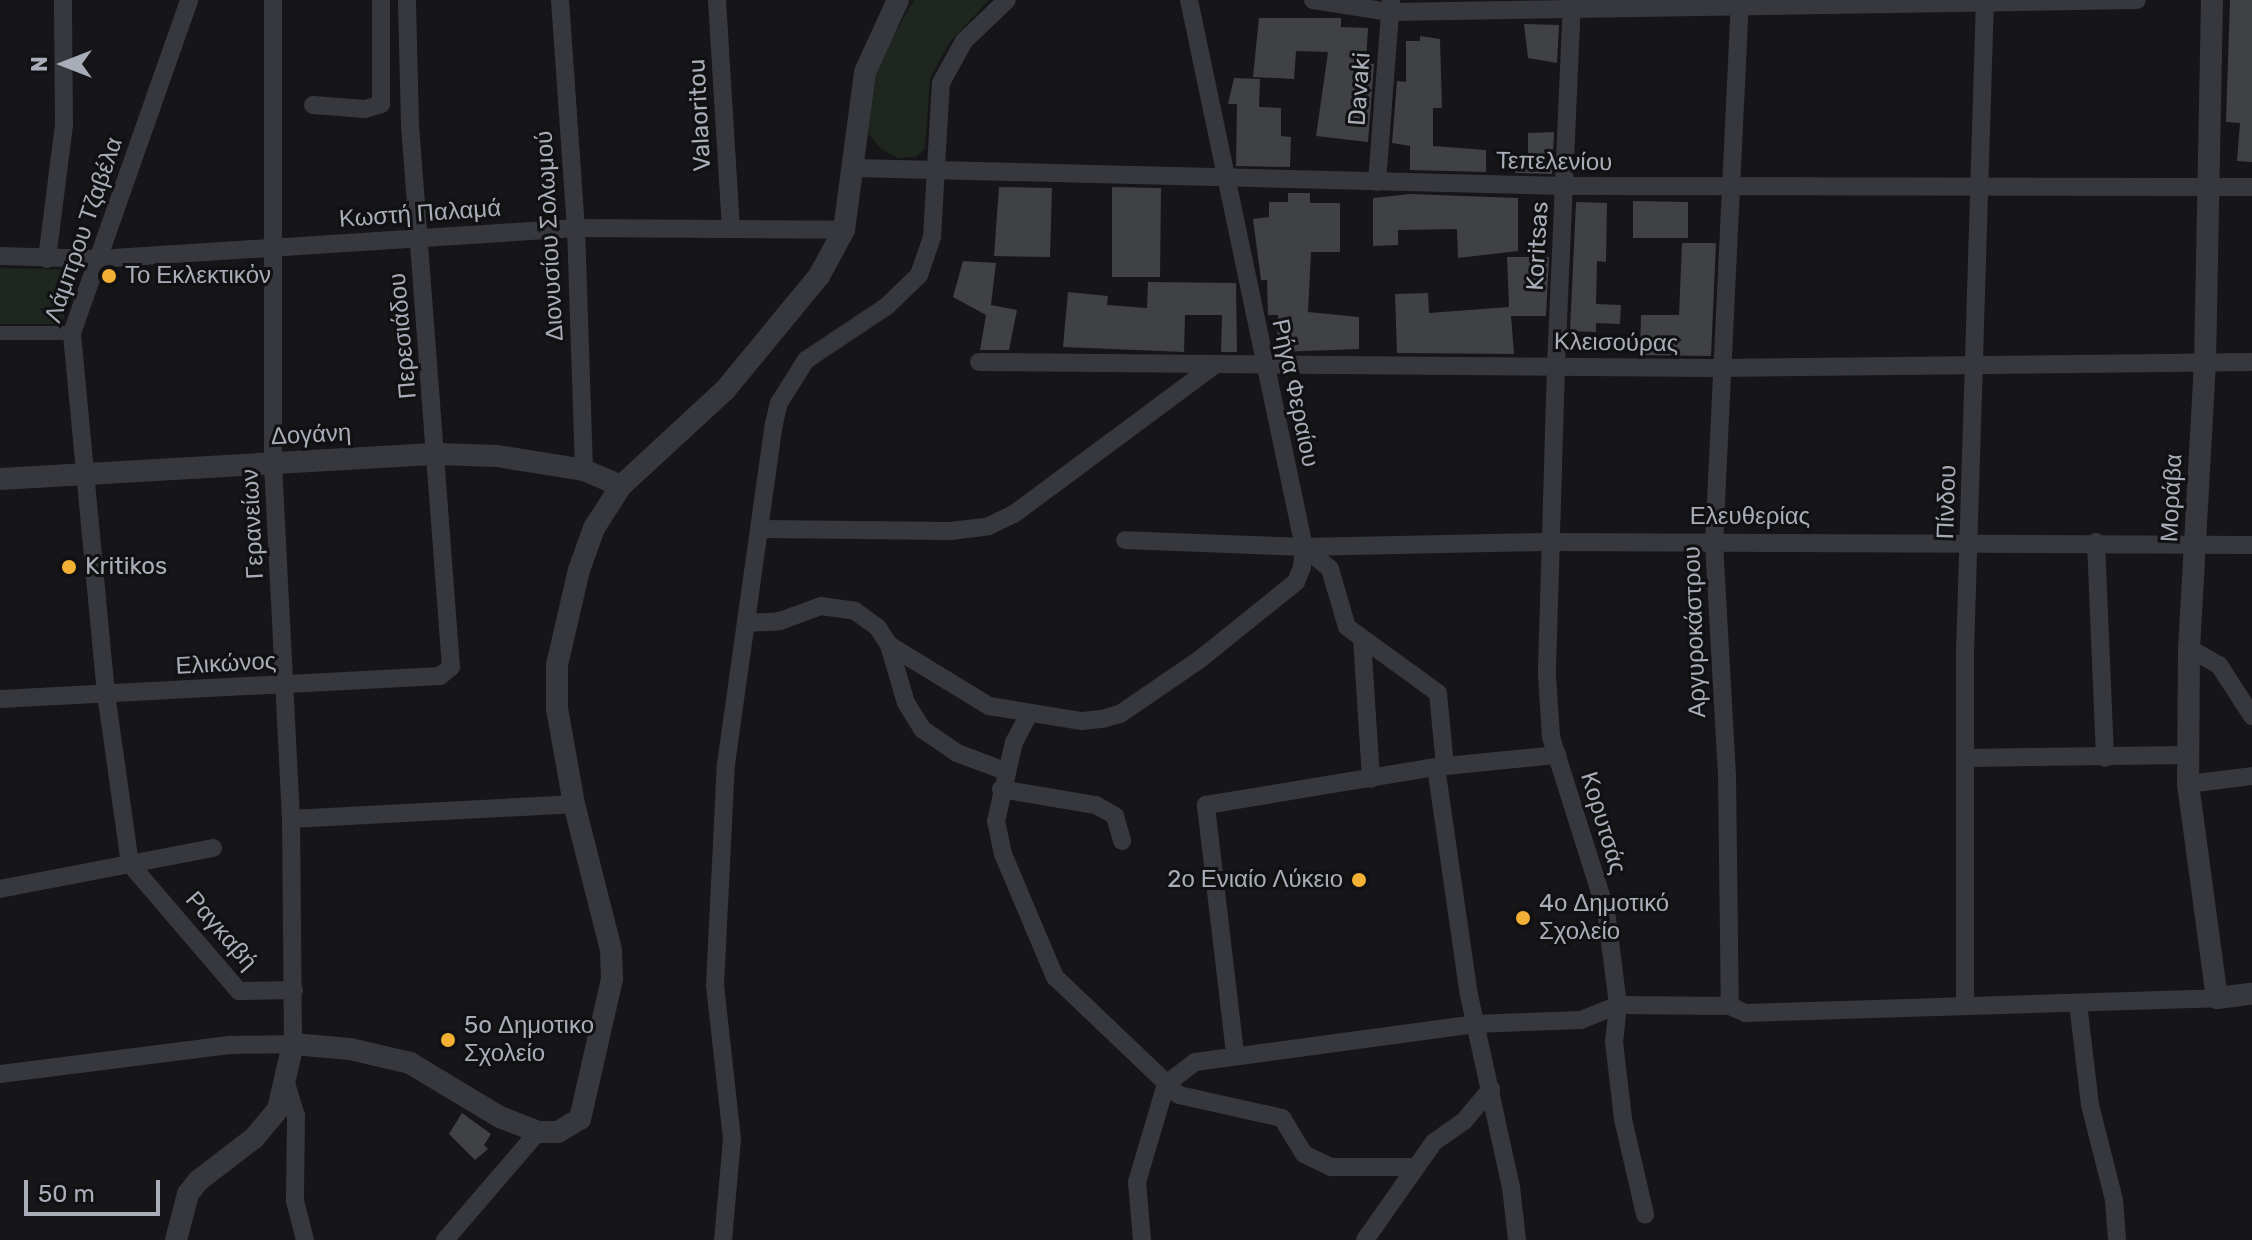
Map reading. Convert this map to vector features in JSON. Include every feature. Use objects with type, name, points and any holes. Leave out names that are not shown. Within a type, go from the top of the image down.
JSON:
[{"type":"street","points":[[47,259],[64,125],[63,0]]},
{"type":"street","name":"Λάμπρου Τζαβέλα","points":[[130,864],[106,694],[72,333],[189,0]]},
{"type":"street","name":"Γερανείων","points":[[273,0],[273,463],[291,819],[293,1044]]},
{"type":"street","points":[[313,105],[365,109],[381,104],[381,0]]},
{"type":"street","name":"Περεσιάδου","points":[[407,0],[419,237],[451,667]]},
{"type":"street","name":"Διονυσίου Σολωμού","points":[[560,0],[576,228],[584,470]]},
{"type":"street","name":"Valaoritou","points":[[717,0],[731,227]]},
{"type":"street","points":[[0,1074],[231,1045],[293,1044],[350,1049],[410,1063],[500,1117],[538,1132],[558,1132],[580,1119],[612,979],[611,950],[574,804],[557,709],[557,665],[588,542],[621,486],[725,390],[819,276],[844,230],[855,168],[865,72],[898,0]]},
{"type":"street","points":[[723,1240],[732,1139],[717,1023],[716,946],[728,732],[779,403],[806,360],[887,306],[919,275],[932,237],[941,83],[964,41],[1007,0]]},
{"type":"street","name":"Ρήγα Φεραίου","points":[[1189,0],[1304,547]]},
{"type":"street","points":[[1313,0],[1390,6],[2137,0]]},
{"type":"street","name":"Μοράβα","points":[[2212,0],[2205,363],[2189,648],[2188,784],[2217,998]]},
{"type":"street","name":"Αργυροκάστρου","points":[[1738,1010],[1714,543],[1740,2]]},
{"type":"street","name":"Πίνδου","points":[[1965,1006],[1965,758],[1984,2]]},
{"type":"street","name":"Koritsas","points":[[1551,542],[1572,4]]},
{"type":"street","name":"Davaki","points":[[1377,182],[1390,6]]},
{"type":"street","name":"Τεπελενίου","points":[[855,168],[1565,186],[2252,187]]},
{"type":"street","name":"Κωστή Παλαμά","points":[[0,256],[98,259],[576,228],[844,230]]},
{"type":"street","points":[[0,333],[72,333]]},
{"type":"street","name":"Κλεισούρας","points":[[979,362],[1723,366],[2252,362]]},
{"type":"street","points":[[760,529],[951,531],[989,526],[1014,514],[1216,364]]},
{"type":"street","name":"Δογάνη","points":[[0,479],[437,454],[497,456],[584,470],[621,486]]},
{"type":"street","name":"Ελευθερίας","points":[[1125,540],[1304,547],[1551,542],[2252,545]]},
{"type":"street","name":"Κορυτσάς","points":[[1551,542],[1547,675],[1557,755],[1606,911],[1618,1005],[1614,1042],[1623,1119],[1645,1214]]},
{"type":"street","points":[[2096,542],[2105,758]]},
{"type":"street","points":[[746,623],[836,607],[862,616],[889,645],[989,706],[1082,721],[1120,714],[1199,660],[1296,582],[1304,547],[1330,569],[1342,617],[1362,639],[1438,693],[1441,766],[1475,1024],[1491,1089],[1517,1240]]},
{"type":"street","points":[[1362,639],[1371,779]]},
{"type":"street","points":[[889,645],[906,703],[922,729],[1003,780],[1096,805],[1115,816],[1122,841]]},
{"type":"street","points":[[2189,648],[2219,665],[2252,716]]},
{"type":"street","name":"Ελικώνος","points":[[0,699],[440,676],[451,667]]},
{"type":"street","points":[[1029,714],[1003,780],[998,841],[1051,969],[1179,1095],[1282,1118],[1304,1154],[1318,1163],[1414,1167]]},
{"type":"street","points":[[1235,1053],[1206,805],[1441,766],[1557,755]]},
{"type":"street","points":[[1965,758],[2188,755]]},
{"type":"street","points":[[2188,784],[2252,776]]},
{"type":"street","points":[[291,819],[574,804]]},
{"type":"street","name":"Ραγκαβή","points":[[0,889],[213,848]]},
{"type":"street","name":"Ραγκαβή","points":[[130,864],[239,991],[294,990]]},
{"type":"street","points":[[1142,1240],[1137,1182],[1166,1084],[1195,1062],[1235,1053],[1475,1024],[1581,1020],[1618,1005],[1738,1010],[2078,1003],[2252,994]]},
{"type":"street","points":[[2078,1003],[2090,1105],[2114,1200],[2117,1240]]},
{"type":"street","points":[[176,1240],[188,1194],[267,1124],[278,1109],[293,1044]]},
{"type":"street","points":[[285,1080],[296,1115],[295,1201],[305,1240]]},
{"type":"street","points":[[1365,1240],[1414,1167],[1491,1089]]},
{"type":"street","points":[[445,1240],[538,1132]]},
{"type":"street","points":[[429,1240],[474,1208]]},
{"type":"shaded area","points":[[914,0],[989,0],[950,42],[930,78],[925,148],[916,157],[898,158],[881,149],[868,133],[877,65]]},
{"type":"shaded area","points":[[0,268],[76,270],[62,324],[0,324]]},
{"type":"building","points":[[2230,0],[2252,0],[2252,162],[2237,161],[2240,123],[2226,122]]},
{"type":"building","points":[[1259,18],[1341,18],[1341,27],[1368,28],[1366,63],[1374,64],[1368,142],[1316,136],[1328,52],[1296,51],[1294,79],[1253,77]]},
{"type":"building","points":[[1524,24],[1559,25],[1557,63],[1528,58]]},
{"type":"building","points":[[1420,36],[1440,39],[1442,108],[1433,108],[1433,146],[1486,150],[1486,172],[1410,170],[1410,146],[1392,143],[1397,81],[1406,82],[1406,41],[1420,41]]},
{"type":"building","points":[[1234,78],[1260,79],[1259,107],[1281,108],[1281,136],[1291,137],[1290,167],[1236,166],[1237,104],[1228,104]]},
{"type":"building","points":[[1554,132],[1552,174],[1515,173],[1515,157],[1528,157],[1528,133]]},
{"type":"building","points":[[999,187],[1052,188],[1050,257],[994,256]]},
{"type":"building","points":[[1112,187],[1161,188],[1160,277],[1112,277]]},
{"type":"building","points":[[1288,193],[1310,193],[1310,203],[1340,203],[1340,252],[1311,252],[1308,312],[1359,317],[1359,349],[1277,352],[1278,315],[1268,315],[1267,280],[1261,280],[1253,219],[1269,217],[1269,202],[1288,202]]},
{"type":"building","points":[[1410,194],[1518,198],[1518,251],[1458,258],[1457,229],[1398,230],[1398,245],[1373,246],[1373,198]]},
{"type":"building","points":[[1633,201],[1688,202],[1688,238],[1633,238]]},
{"type":"building","points":[[1576,202],[1607,203],[1606,262],[1597,261],[1596,304],[1621,305],[1620,324],[1596,323],[1596,332],[1570,331]]},
{"type":"building","points":[[1682,243],[1716,243],[1711,356],[1640,355],[1641,315],[1679,315]]},
{"type":"building","points":[[1507,257],[1549,257],[1546,316],[1511,316],[1514,354],[1397,353],[1395,294],[1428,293],[1429,313],[1509,307]]},
{"type":"building","points":[[963,261],[996,263],[991,305],[1017,310],[1009,350],[980,350],[986,315],[953,297]]},
{"type":"building","points":[[1148,282],[1236,283],[1237,352],[1221,352],[1222,315],[1185,315],[1184,352],[1063,347],[1068,292],[1108,296],[1107,305],[1147,308]]},
{"type":"building","points":[[462,1113],[491,1134],[484,1145],[488,1149],[475,1160],[449,1134]]},
{"type":"place","name":"Το Εκλεκτικὀν","points":[[109,276]]},
{"type":"place","name":"Kritikos","points":[[69,567]]},
{"type":"place","name":"2ο Ενιαίο Λύκειο","points":[[1359,880]]},
{"type":"place","name":"4ο Δημοτικό Σχολείο","points":[[1523,918]]},
{"type":"place","name":"5o Δημοτικο Σχολείο","points":[[448,1040]]}]
